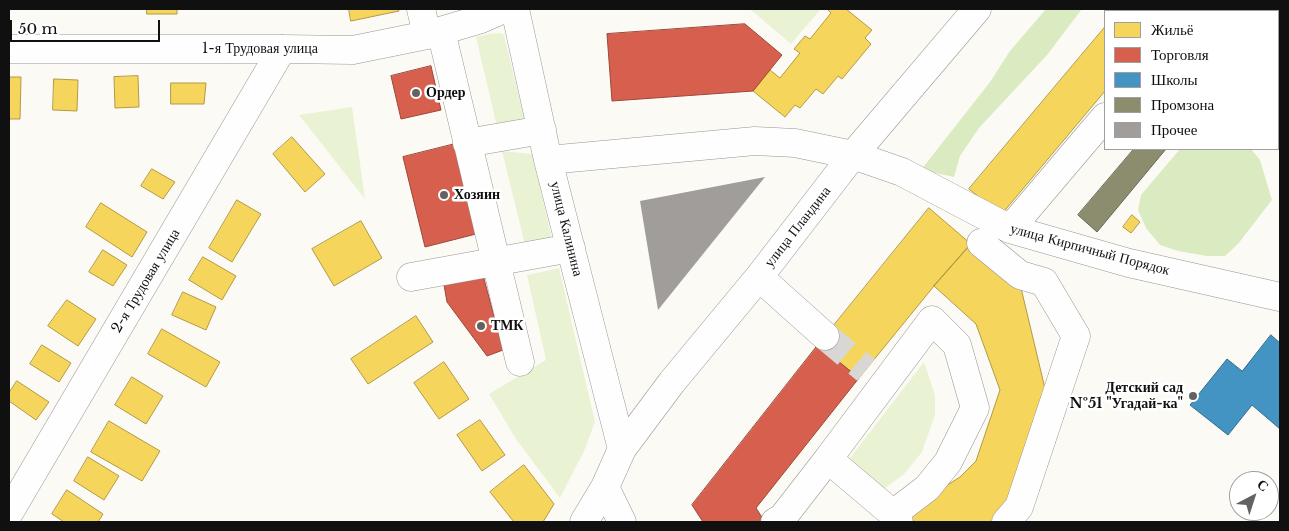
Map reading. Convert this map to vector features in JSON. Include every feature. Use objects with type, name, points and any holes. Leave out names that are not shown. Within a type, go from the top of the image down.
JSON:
[{"type":"street","points":[[422,9],[434,33],[467,143],[520,362]]},
{"type":"street","name":"1-я Трудовая улица","points":[[9,49],[353,50],[434,33],[481,19],[504,9]]},
{"type":"street","name":"улица Калинина","points":[[515,9],[548,160],[622,449]]},
{"type":"street","name":"улица Пландина","points":[[584,522],[605,487],[622,449],[672,382],[759,278],[853,155],[977,9]]},
{"type":"street","name":"2-я Трудовая улица","points":[[9,513],[282,49]]},
{"type":"street","points":[[1010,229],[1104,119]]},
{"type":"street","points":[[467,143],[542,130]]},
{"type":"street","name":"улица Кирпичный Порядок","points":[[548,160],[755,141],[795,143],[853,155],[902,172],[1010,229],[1129,263],[1280,297]]},
{"type":"street","points":[[981,242],[1020,275],[1044,282],[1076,336],[1019,507],[1006,522]]},
{"type":"street","points":[[411,277],[571,248]]},
{"type":"street","points":[[759,278],[825,336]]},
{"type":"street","points":[[775,522],[783,517],[828,458],[875,378],[932,320],[957,345],[975,408],[948,462],[927,488],[896,518],[828,458]]},
{"type":"street","points":[[605,487],[622,522]]},
{"type":"green space","points":[[750,9],[821,9],[791,44]]},
{"type":"green space","points":[[1046,9],[1082,9],[1047,55],[979,128],[960,156],[954,177],[921,170],[990,82],[1010,51]]},
{"type":"green space","points":[[501,33],[504,35],[524,118],[498,131],[476,37]]},
{"type":"green space","points":[[352,107],[365,199],[299,115]]},
{"type":"green space","points":[[1179,150],[1252,150],[1260,160],[1272,200],[1238,244],[1225,256],[1207,256],[1178,251],[1160,245],[1146,228],[1138,210],[1141,195]]},
{"type":"green space","points":[[502,151],[532,154],[552,239],[526,249]]},
{"type":"green space","points":[[559,268],[595,422],[584,451],[560,498],[516,439],[489,394],[546,360],[527,275]]},
{"type":"green space","points":[[924,362],[935,395],[935,415],[922,452],[904,474],[877,494],[850,458]]},
{"type":"building: Жильё","points":[[147,9],[177,9],[177,14],[147,14]]},
{"type":"building: Жильё","points":[[349,9],[398,9],[399,11],[351,21]]},
{"type":"building: Жильё","points":[[829,9],[846,9],[872,30],[865,38],[871,44],[842,79],[838,76],[823,94],[816,89],[800,108],[795,105],[785,117],[753,91],[770,70],[780,78],[800,53],[794,49],[805,36],[810,39],[831,13]]},
{"type":"building: Жильё","points":[[1120,9],[1175,9],[1174,10]]},
{"type":"building: Жильё","points":[[1104,28],[1104,92],[1001,215],[969,189]]},
{"type":"building: Жильё","points":[[138,76],[139,107],[115,108],[114,77]]},
{"type":"building: Жильё","points":[[9,77],[21,77],[20,119],[9,119]]},
{"type":"building: Жильё","points":[[54,79],[78,80],[77,111],[53,110]]},
{"type":"building: Жильё","points":[[171,83],[206,83],[204,104],[171,104]]},
{"type":"building: Жильё","points":[[292,137],[325,174],[305,192],[273,154]]},
{"type":"building: Жильё","points":[[152,169],[175,182],[163,199],[141,186]]},
{"type":"building: Жильё","points":[[237,200],[261,214],[232,262],[209,248]]},
{"type":"building: Жильё","points":[[101,203],[147,232],[132,257],[86,227]]},
{"type":"building: Жильё","points":[[929,208],[971,244],[859,378],[818,345]]},
{"type":"building: Жильё","points":[[1132,215],[1140,222],[1131,233],[1123,227]]},
{"type":"building: Жильё","points":[[361,221],[382,258],[334,286],[312,249]]},
{"type":"building: Жильё","points":[[971,244],[1021,288],[1048,401],[1013,497],[995,521],[914,522],[907,511],[960,477],[976,461],[1000,390],[976,324],[934,286]]},
{"type":"building: Жильё","points":[[103,250],[127,265],[113,286],[89,272]]},
{"type":"building: Жильё","points":[[203,257],[236,276],[222,300],[189,280]]},
{"type":"building: Жильё","points":[[183,292],[216,307],[206,330],[172,315]]},
{"type":"building: Жильё","points":[[67,300],[96,319],[78,346],[48,326]]},
{"type":"building: Жильё","points":[[416,316],[433,342],[368,384],[351,359]]},
{"type":"building: Жильё","points":[[162,329],[220,362],[206,387],[148,354]]},
{"type":"building: Жильё","points":[[42,345],[71,363],[59,382],[30,364]]},
{"type":"building: Жильё","points":[[444,362],[469,399],[439,419],[414,383]]},
{"type":"building: Жильё","points":[[132,377],[163,396],[146,424],[115,405]]},
{"type":"building: Жильё","points":[[17,381],[49,402],[36,420],[9,401],[9,393]]},
{"type":"building: Жильё","points":[[480,420],[505,455],[482,471],[457,435]]},
{"type":"building: Жильё","points":[[109,421],[160,451],[142,481],[91,452]]},
{"type":"building: Жильё","points":[[88,457],[119,476],[104,500],[74,481]]},
{"type":"building: Жильё","points":[[524,465],[554,504],[543,522],[514,522],[490,492]]},
{"type":"building: Жильё","points":[[67,490],[103,514],[98,522],[64,522],[52,514]]},
{"type":"building: Торговля","points":[[745,24],[782,55],[753,91],[612,101],[607,34]]},
{"type":"building: Торговля","name":"Ордер","points":[[431,66],[441,110],[401,119],[391,76]]},
{"type":"building: Торговля","name":"Хозяин","points":[[463,142],[484,232],[425,247],[403,157]]},
{"type":"building: Торговля","name":"ТМК","points":[[483,275],[503,350],[487,356],[447,302],[444,285]]},
{"type":"building: Торговля","points":[[818,345],[859,378],[756,508],[765,522],[703,522],[692,505]]},
{"type":"building: Школы","points":[[1271,335],[1280,343],[1280,429],[1252,405],[1228,435],[1190,405],[1227,359],[1242,371]]},
{"type":"building: Промзона","points":[[1280,9],[1280,13],[1279,14],[1279,10],[1250,10]]},
{"type":"building: Промзона","points":[[1133,150],[1165,150],[1097,232],[1078,215]]},
{"type":"building: Прочее","points":[[765,177],[658,310],[640,201]]},
{"type":"tunnel","points":[[825,336],[866,370]]},
{"type":"place","name":"Ордер","points":[[416,93]]},
{"type":"place","name":"Хозяин","points":[[444,195]]},
{"type":"place","name":"ТМК","points":[[481,326]]},
{"type":"place","name":"Детский сад №51 \"Угадай-ка\"","points":[[1193,396]]}]
